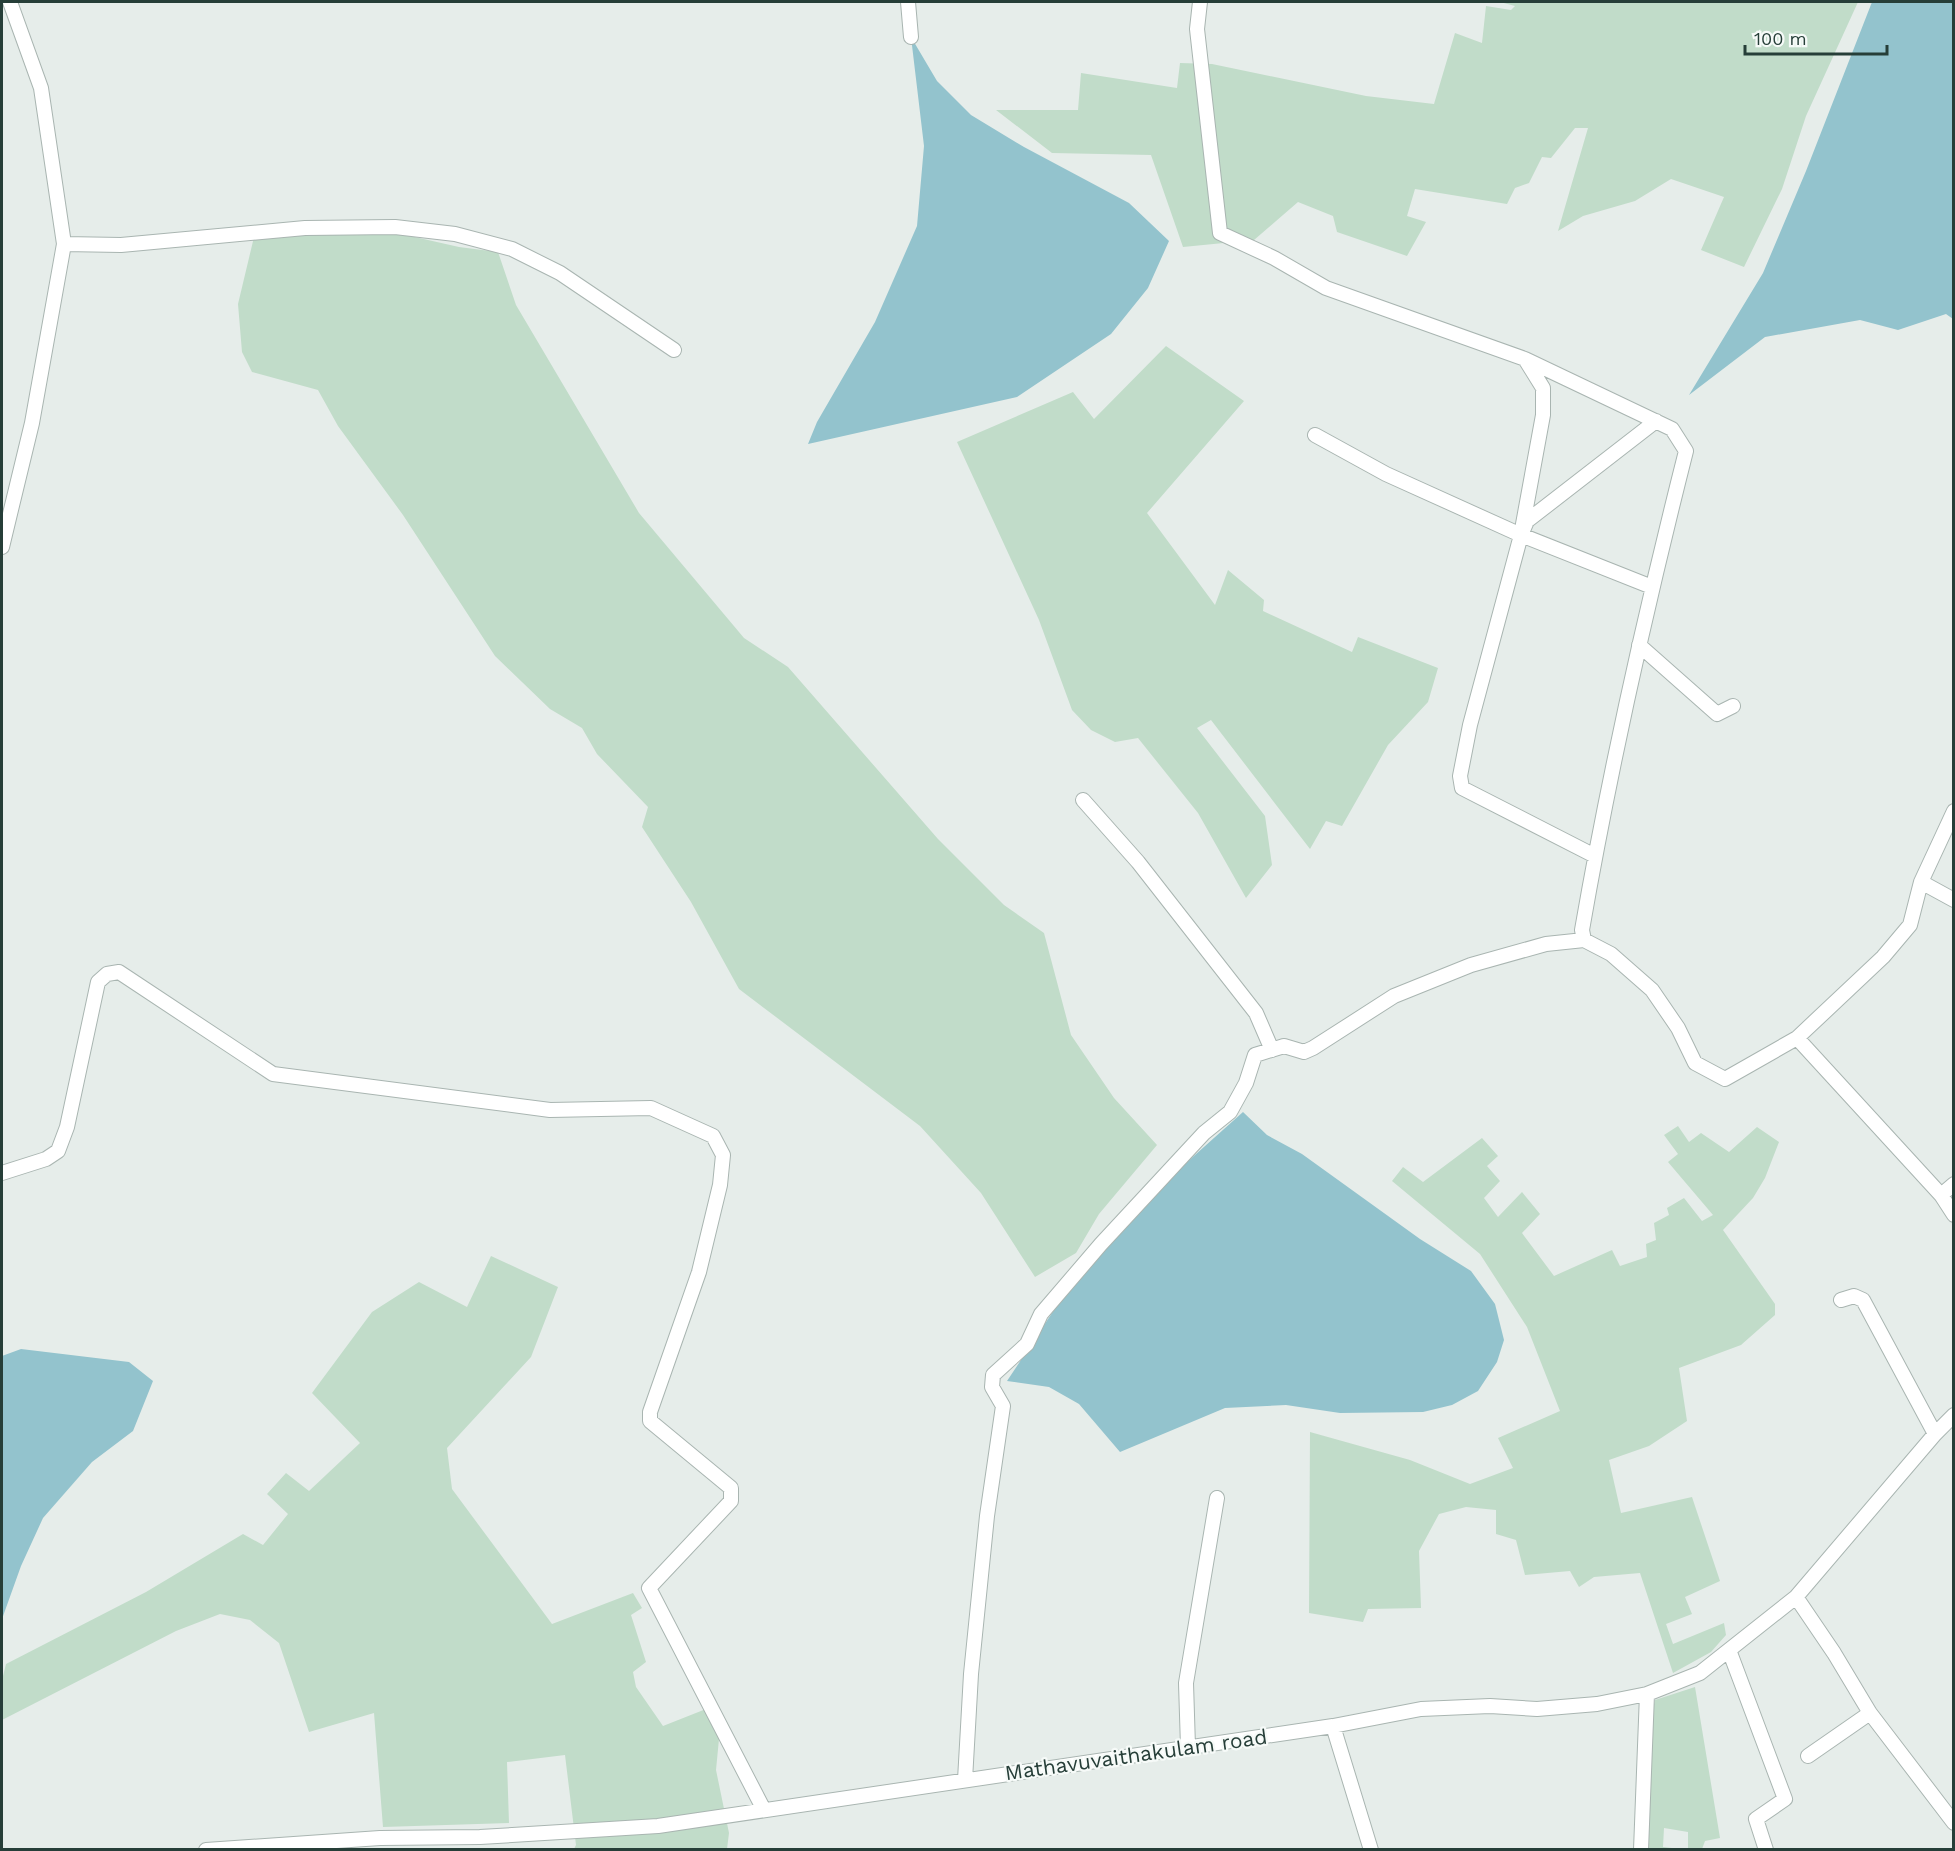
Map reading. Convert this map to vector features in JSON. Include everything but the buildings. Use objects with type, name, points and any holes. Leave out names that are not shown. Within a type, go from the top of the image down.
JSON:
[{"type":"street","points":[[2,547],[32,423],[64,244],[41,88],[10,2]]},
{"type":"street","points":[[908,2],[911,37]]},
{"type":"street","points":[[1200,2],[1197,29],[1220,233],[1274,258],[1326,288],[1525,359],[1672,429],[1686,450],[1652,587],[1595,856],[1582,930],[1584,940]]},
{"type":"street","points":[[64,244],[121,246],[336,227],[395,227],[454,234],[512,249],[560,273],[674,350]]},
{"type":"street","points":[[1525,359],[1543,388],[1543,415],[1521,535],[1470,725],[1460,776],[1462,788],[1595,856]]},
{"type":"street","points":[[1521,535],[1527,521],[1656,421]]},
{"type":"street","points":[[1315,435],[1386,474],[1521,535],[1652,587]]},
{"type":"street","points":[[1639,645],[1717,714],[1732,706]]},
{"type":"street","points":[[1083,800],[1138,862],[1256,1013],[1272,1050]]},
{"type":"street","points":[[965,1780],[971,1674],[987,1516],[1003,1406],[992,1387],[993,1375],[1027,1344],[1041,1314],[1101,1244],[1204,1133],[1230,1112],[1246,1083],[1255,1055],[1284,1046],[1304,1052],[1394,996],[1471,965],[1546,944],[1584,940],[1611,954],[1652,990],[1678,1028],[1695,1064],[1725,1079],[1797,1038],[1883,957],[1910,925],[1922,882],[1953,813]]},
{"type":"street","points":[[1922,882],[1953,900]]},
{"type":"street","points":[[2,1173],[46,1159],[58,1151],[67,1127],[98,982],[107,974],[119,972],[273,1074],[550,1110],[651,1108],[713,1136],[723,1155],[720,1185],[699,1272],[650,1412],[650,1421],[731,1488],[731,1501],[649,1588],[764,1810]]},
{"type":"street","points":[[1797,1038],[1941,1195],[1953,1215]]},
{"type":"street","points":[[1941,1195],[1953,1184]]},
{"type":"street","points":[[1841,1300],[1854,1296],[1863,1300],[1935,1434]]},
{"type":"street","name":"Mathavuvaithakulam road","points":[[206,1850],[380,1838],[480,1837],[658,1826],[1334,1726],[1421,1709],[1490,1706],[1537,1709],[1597,1704],[1647,1694],[1700,1673],[1796,1597],[1953,1415]]},
{"type":"street","points":[[1188,1747],[1186,1683],[1217,1498]]},
{"type":"street","points":[[1796,1597],[1834,1653],[1870,1713],[1953,1823]]},
{"type":"street","points":[[1729,1650],[1785,1799],[1756,1819],[1766,1850]]},
{"type":"street","points":[[1641,1850],[1647,1694]]},
{"type":"street","points":[[1808,1756],[1870,1713]]},
{"type":"street","points":[[1334,1726],[1371,1850]]},
{"type":"green space","points":[[1500,2],[1858,2],[1806,116],[1782,189],[1744,267],[1701,250],[1724,197],[1671,179],[1635,201],[1583,216],[1558,231],[1588,128],[1575,128],[1551,158],[1542,157],[1529,183],[1515,188],[1507,204],[1415,189],[1407,216],[1426,222],[1407,256],[1337,232],[1333,216],[1298,202],[1254,240],[1183,247],[1151,155],[1052,153],[996,110],[1078,110],[1081,73],[1177,88],[1180,63],[1212,64],[1366,96],[1434,104],[1455,33],[1482,43],[1486,6],[1511,10],[1515,6]]},
{"type":"green space","points":[[304,232],[397,233],[459,247],[498,252],[516,305],[639,513],[744,638],[788,667],[938,839],[1004,905],[1044,933],[1071,1035],[1114,1098],[1157,1145],[1099,1214],[1076,1253],[1035,1277],[981,1193],[920,1126],[739,989],[691,902],[642,827],[648,807],[597,754],[582,728],[550,709],[495,656],[403,515],[338,426],[318,390],[252,372],[242,352],[238,304],[254,237]]},
{"type":"green space","points":[[1166,346],[1244,401],[1147,513],[1215,605],[1228,570],[1264,600],[1263,611],[1352,652],[1358,637],[1438,668],[1428,702],[1388,745],[1342,826],[1326,821],[1310,849],[1211,720],[1197,728],[1265,816],[1272,865],[1246,898],[1198,813],[1138,738],[1115,742],[1091,730],[1072,710],[1039,620],[957,442],[1073,392],[1094,419]]},
{"type":"green space","points":[[1678,1126],[1689,1142],[1701,1133],[1729,1152],[1757,1127],[1779,1142],[1765,1178],[1753,1198],[1723,1230],[1775,1304],[1775,1315],[1741,1345],[1679,1368],[1687,1421],[1649,1446],[1609,1460],[1621,1513],[1692,1497],[1720,1581],[1685,1597],[1692,1614],[1666,1624],[1673,1644],[1724,1623],[1726,1635],[1711,1652],[1673,1673],[1640,1573],[1594,1577],[1579,1587],[1570,1571],[1525,1575],[1516,1540],[1496,1534],[1496,1510],[1466,1507],[1439,1514],[1419,1551],[1421,1608],[1368,1609],[1363,1622],[1309,1613],[1310,1432],[1410,1460],[1470,1484],[1513,1468],[1498,1438],[1560,1411],[1527,1327],[1480,1254],[1392,1181],[1403,1167],[1423,1182],[1482,1138],[1498,1156],[1487,1166],[1500,1181],[1484,1198],[1498,1217],[1522,1192],[1540,1214],[1522,1233],[1554,1276],[1612,1250],[1620,1266],[1647,1257],[1646,1244],[1656,1240],[1654,1223],[1669,1215],[1667,1208],[1684,1198],[1702,1221],[1713,1215],[1668,1162],[1678,1154],[1664,1135]]},
{"type":"green space","points":[[491,1256],[558,1287],[531,1357],[447,1448],[452,1489],[552,1624],[633,1593],[642,1608],[631,1615],[646,1662],[633,1672],[636,1687],[663,1726],[706,1709],[719,1739],[716,1770],[729,1833],[727,1849],[574,1849],[576,1845],[565,1755],[507,1762],[509,1823],[383,1827],[374,1713],[309,1732],[279,1643],[250,1620],[220,1614],[176,1631],[2,1720],[2,1680],[6,1664],[146,1592],[243,1534],[263,1545],[288,1514],[267,1494],[286,1473],[309,1491],[360,1443],[312,1393],[372,1312],[419,1282],[467,1307]]},
{"type":"green space","points":[[1695,1687],[1720,1838],[1705,1841],[1702,1849],[1688,1849],[1688,1832],[1664,1828],[1663,1847],[1681,1849],[1646,1850],[1651,1717],[1655,1700]]},
{"type":"water","points":[[1872,2],[1953,2],[1953,319],[1946,314],[1898,330],[1860,320],[1765,337],[1689,395],[1763,273],[1806,171]]},
{"type":"water","points":[[911,37],[937,81],[971,115],[1024,147],[1129,203],[1169,241],[1148,288],[1111,334],[1017,397],[808,444],[817,422],[875,322],[917,226],[924,146]]},
{"type":"water","points":[[1243,1112],[1267,1135],[1302,1154],[1420,1239],[1471,1271],[1495,1304],[1504,1340],[1497,1362],[1478,1391],[1452,1405],[1423,1412],[1340,1413],[1286,1405],[1225,1408],[1120,1452],[1079,1404],[1049,1387],[1007,1381],[1056,1307],[1109,1244],[1176,1172]]},
{"type":"water","points":[[21,1349],[129,1362],[153,1381],[133,1431],[92,1462],[43,1518],[21,1566],[2,1619],[2,1356]]}]
